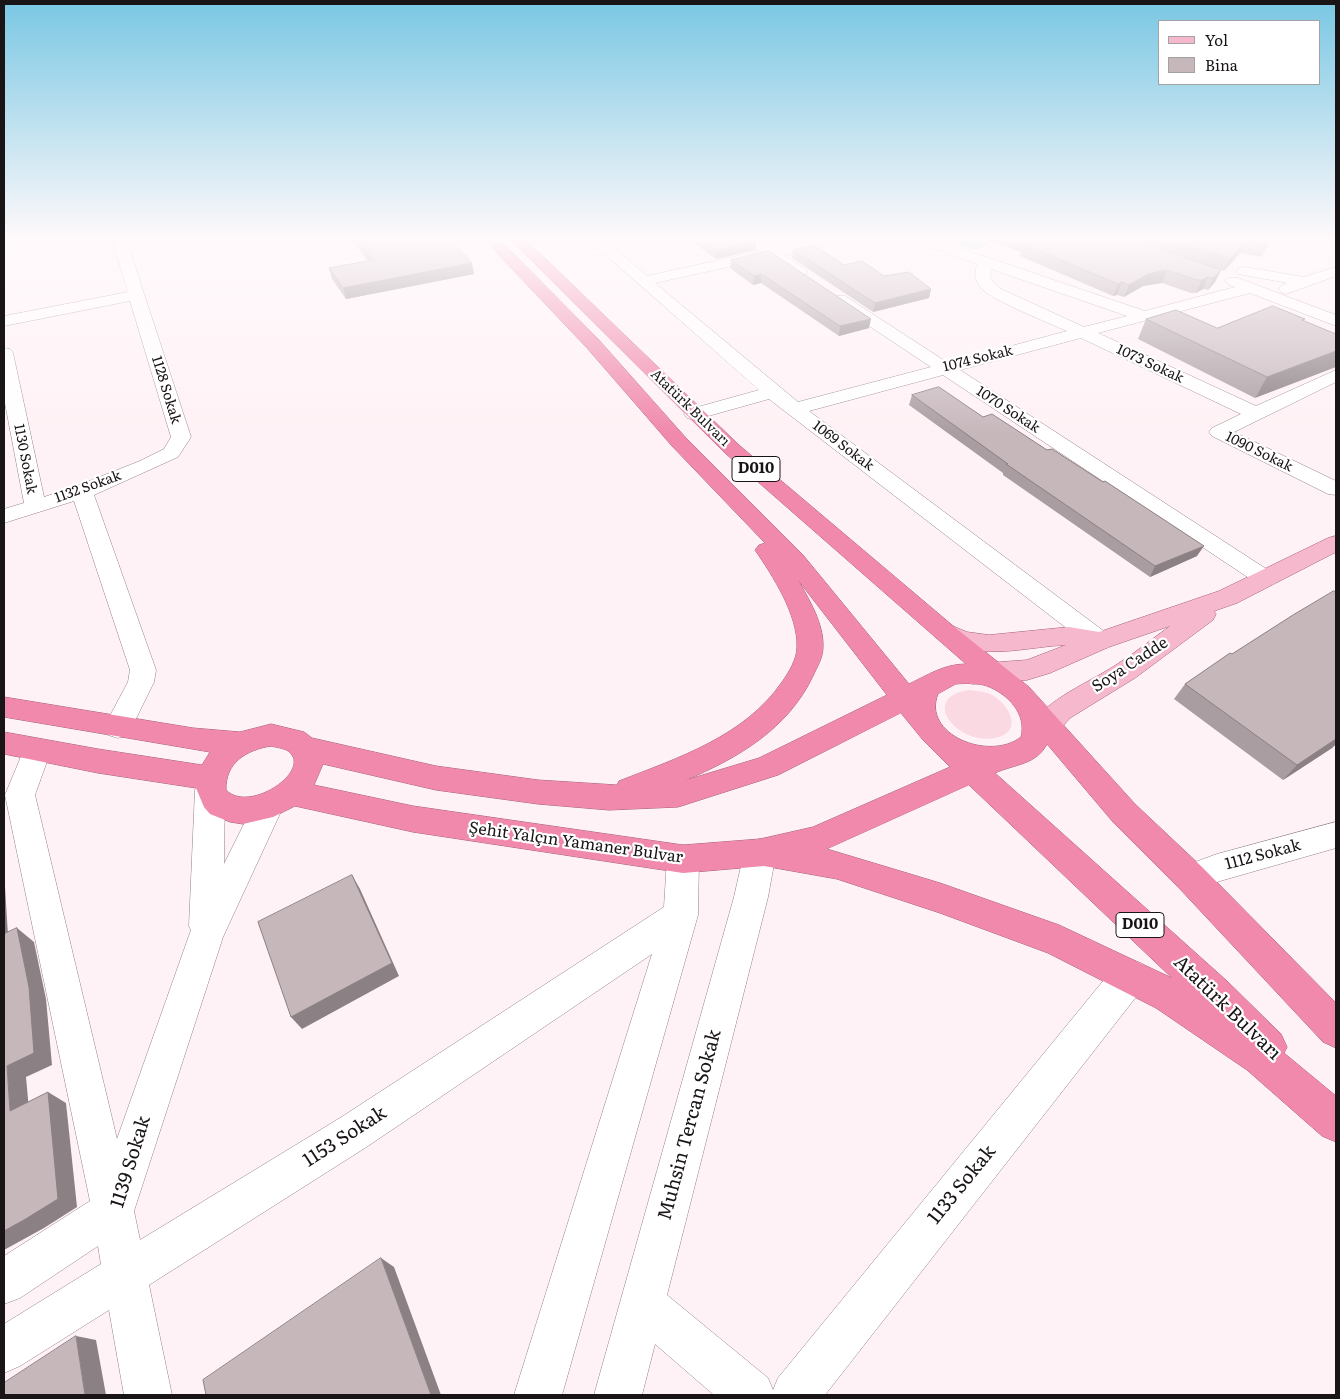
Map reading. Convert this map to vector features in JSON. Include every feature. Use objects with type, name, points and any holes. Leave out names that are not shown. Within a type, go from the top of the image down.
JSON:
[{"type":"highway","name":"Atatürk Bulvarı","points":[[554,304],[593,344],[679,442],[795,560],[917,693],[921,698],[921,712],[933,733],[984,765],[1336,1115]]},
{"type":"highway","name":"Atatürk Bulvarı","points":[[583,304],[732,449],[943,631],[991,677]]},
{"type":"highway","points":[[609,798],[693,765],[732,744],[768,718],[790,693],[807,662],[810,645],[802,614],[783,570],[708,471]]},
{"type":"highway","points":[[305,748],[436,778],[538,792],[609,798],[678,795],[768,767],[917,693],[939,679],[954,674],[991,677],[1023,696],[1039,724],[1336,1029]]},
{"type":"highway","points":[[4,707],[193,739],[241,743]]},
{"type":"highway","points":[[984,765],[1014,756],[1028,749],[1039,724]]},
{"type":"highway","points":[[286,736],[297,740],[305,748],[309,758],[308,769],[302,781],[280,799],[243,811],[228,808],[216,801],[210,784],[216,765],[227,753],[241,743],[256,737],[286,736]]},
{"type":"highway","points":[[20,746],[210,784]]},
{"type":"highway","name":"Şehit Yalçın Yamaner Bulvar","points":[[280,799],[683,859],[760,853],[818,839],[984,765]]},
{"type":"highway","points":[[760,853],[837,865],[940,898],[1059,941],[1169,995],[1260,1056],[1336,1122]]},
{"type":"main road","name":"Soya Cadde","points":[[991,677],[1027,670],[1100,641],[1228,597],[1336,543]]},
{"type":"main road","name":"Soya Cadde","points":[[1039,724],[1126,671],[1228,597]]},
{"type":"main road","name":"Soya Cadde","points":[[943,631],[953,637],[979,644],[1002,644],[1068,635],[1100,641]]},
{"type":"street","points":[[4,320],[87,304]]},
{"type":"street","name":"1128 Sokak","points":[[139,304],[181,437],[171,453]]},
{"type":"street","name":"1069 Sokak","points":[[670,304],[772,392],[1100,641]]},
{"type":"street","name":"1070 Sokak","points":[[848,304],[1266,579]]},
{"type":"street","name":"1073 Sokak","points":[[1024,304],[1255,413]]},
{"type":"street","points":[[1109,304],[1144,316]]},
{"type":"street","name":"1074 Sokak","points":[[794,409],[1188,304]]},
{"type":"street","points":[[1294,304],[1336,321]]},
{"type":"street","name":"1130 Sokak","points":[[4,353],[35,506]]},
{"type":"street","name":"1090 Sokak","points":[[1336,375],[1219,432],[1336,489]]},
{"type":"street","points":[[694,414],[772,392]]},
{"type":"street","name":"1132 Sokak","points":[[4,516],[82,492],[171,453]]},
{"type":"street","points":[[82,492],[143,670],[141,682],[118,727]]},
{"type":"street","points":[[4,1282],[113,1211],[12,798],[20,746]]},
{"type":"street","name":"1139 Sokak","points":[[206,935],[210,784]]},
{"type":"street","name":"1139 Sokak","points":[[148,1395],[113,1211],[206,935],[280,799]]},
{"type":"street","name":"1112 Sokak","points":[[1191,878],[1216,868],[1336,835]]},
{"type":"street","name":"Muhsin Tercan Sokak","points":[[618,1395],[751,897],[760,853]]},
{"type":"street","points":[[538,1395],[681,915],[683,859]]},
{"type":"street","name":"1153 Sokak","points":[[4,1350],[354,1132],[681,915]]},
{"type":"street","name":"1133 Sokak","points":[[795,1395],[1130,976]]},
{"type":"street","points":[[642,1304],[751,1395]]},
{"type":"shaded area","points":[[969,690],[989,694],[1003,704],[1012,722],[1011,728],[1006,733],[999,737],[985,739],[971,736],[959,730],[950,721],[945,712],[946,702],[954,695]]},
{"type":"building","points":[[807,304],[849,304],[871,319],[840,326]]},
{"type":"building","points":[[1273,306],[1336,334],[1336,351],[1267,377],[1146,319],[1176,310],[1217,328]]},
{"type":"building","points":[[939,387],[983,417],[992,414],[1047,450],[1052,449],[1103,482],[1105,481],[1204,546],[1155,566],[1006,464],[1008,464],[912,395]]},
{"type":"building","points":[[1334,591],[1336,592],[1336,739],[1297,765],[1185,684],[1230,653],[1232,654]]},
{"type":"building","points":[[352,875],[392,963],[291,1017],[258,922]]},
{"type":"building","points":[[17,928],[29,987],[34,1053],[7,1066],[10,1111],[48,1092],[58,1199],[4,1231],[4,934]]},
{"type":"building","points":[[381,1258],[431,1395],[206,1395],[203,1380]]},
{"type":"building","points":[[76,1336],[85,1395],[4,1395],[4,1383]]}]
